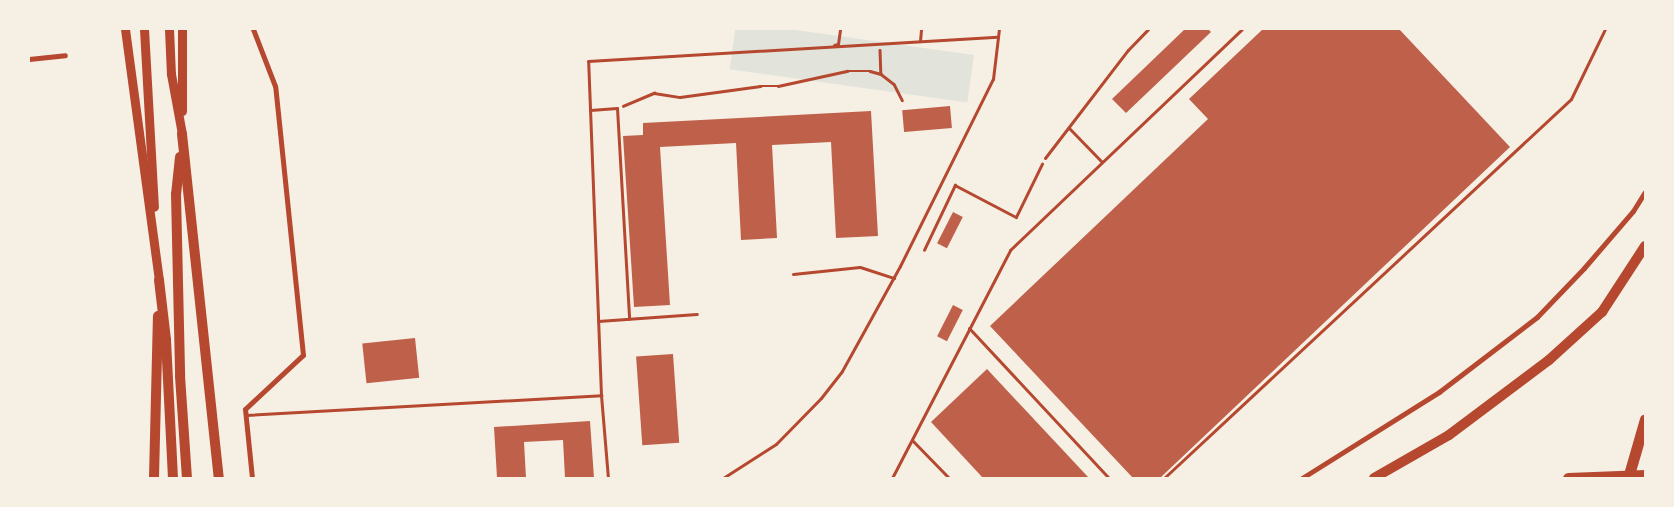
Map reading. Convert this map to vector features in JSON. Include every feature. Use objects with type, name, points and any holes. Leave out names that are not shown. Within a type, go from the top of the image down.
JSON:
[{"type":"highway","points":[[182,134],[176,194],[180,376],[187,478]]},
{"type":"highway","points":[[182,134],[219,478]]},
{"type":"highway","points":[[1374,478],[1449,435],[1514,388],[1574,338],[1602,312],[1645,246]]},
{"type":"highway","points":[[154,478],[159,280]]},
{"type":"highway","points":[[159,280],[166,340],[173,478]]},
{"type":"highway","points":[[1628,478],[1645,419]]},
{"type":"highway","points":[[1568,478],[1645,475]]},
{"type":"main road","points":[[125,29],[159,280]]},
{"type":"main road","points":[[144,29],[159,280]]},
{"type":"main road","points":[[168,29],[172,74],[182,134]]},
{"type":"main road","points":[[182,29],[182,134]]},
{"type":"street","points":[[252,478],[245,409],[303,355],[275,86],[253,29]]},
{"type":"street","points":[[29,59],[65,55]]},
{"type":"street","points":[[1302,478],[1439,392],[1537,317],[1584,268],[1633,211],[1645,192]]},
{"type":"lane","points":[[830,47],[838,44],[840,29]]},
{"type":"lane","points":[[920,29],[920,41]]},
{"type":"lane","points":[[724,478],[776,444],[821,398],[842,371],[894,278],[993,79],[998,29]]},
{"type":"lane","points":[[1045,158],[1128,50],[1148,29]]},
{"type":"lane","points":[[892,478],[1010,250],[1242,29]]},
{"type":"lane","points":[[1164,478],[1571,99],[1605,29]]},
{"type":"lane","points":[[608,478],[601,395],[588,60],[997,37]]},
{"type":"lane","points":[[590,110],[617,108],[628,319]]},
{"type":"lane","points":[[1069,128],[1102,162]]},
{"type":"lane","points":[[793,274],[860,267],[894,278]]},
{"type":"lane","points":[[598,321],[697,314]]},
{"type":"lane","points":[[969,328],[1109,478]]},
{"type":"lane","points":[[246,416],[601,395]]},
{"type":"lane","points":[[912,440],[949,478]]},
{"type":"path","points":[[880,44],[881,74]]},
{"type":"path","points":[[617,108],[654,93],[680,97],[760,86],[778,86],[847,71],[870,71],[881,74],[894,84],[902,100]]},
{"type":"path","points":[[924,250],[955,185],[1016,216],[1045,158]]},
{"type":"shaded area","points":[[735,29],[789,29],[974,55],[967,103],[730,69]]},
{"type":"building","points":[[1185,29],[1208,29],[1211,32],[1126,113],[1112,99]]},
{"type":"building","points":[[1263,29],[1399,29],[1510,147],[1160,478],[1133,478],[990,326],[1208,119],[1189,99]]},
{"type":"building","points":[[950,106],[952,128],[904,132],[902,110]]},
{"type":"building","points":[[871,111],[878,236],[836,238],[831,142],[772,145],[777,238],[741,240],[736,143],[660,147],[670,305],[634,307],[623,136],[643,135],[643,123]]},
{"type":"building","points":[[953,212],[963,217],[947,248],[937,243]]},
{"type":"building","points":[[953,305],[963,310],[947,341],[937,336]]},
{"type":"building","points":[[415,338],[419,378],[366,383],[362,344]]},
{"type":"building","points":[[673,354],[679,443],[642,445],[636,357]]},
{"type":"building","points":[[987,369],[1089,478],[983,478],[931,422]]},
{"type":"building","points":[[590,421],[594,478],[565,478],[563,440],[524,442],[526,478],[497,478],[494,427]]}]
